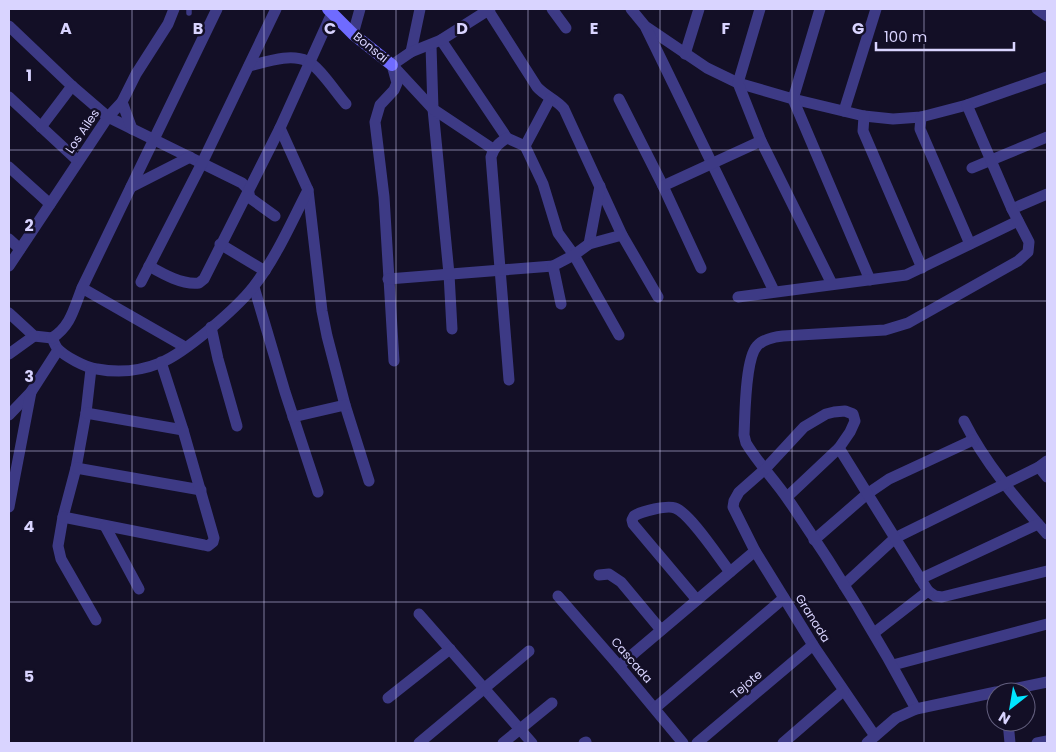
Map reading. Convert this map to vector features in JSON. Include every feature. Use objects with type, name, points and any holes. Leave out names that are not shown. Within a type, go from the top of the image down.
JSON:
[{"type":"street","name":"Los Ailes","points":[[9,266],[108,117],[122,102],[136,74],[168,24],[174,9]]},
{"type":"street","points":[[9,313],[34,336],[52,338],[62,332],[68,323],[82,288],[217,9]]},
{"type":"street","points":[[141,282],[202,163],[276,9]]},
{"type":"street","points":[[353,34],[360,9]]},
{"type":"street","points":[[411,52],[420,9]]},
{"type":"street","points":[[552,9],[566,28]]},
{"type":"street","points":[[685,54],[699,9]]},
{"type":"street","points":[[760,9],[738,83],[761,141],[832,284]]},
{"type":"street","points":[[820,9],[793,99],[870,280]]},
{"type":"street","points":[[844,111],[876,9]]},
{"type":"street","points":[[1037,9],[1047,16]]},
{"type":"street","points":[[392,65],[411,52],[436,43],[475,14],[489,10],[537,87],[550,99],[559,103],[564,110],[622,235],[658,297]]},
{"type":"street","points":[[149,266],[168,277],[194,284],[199,283],[207,274],[220,244],[280,128],[330,11]]},
{"type":"street","name":"Bonsai","points":[[330,11],[353,34],[392,65]]},
{"type":"street","points":[[635,11],[645,26],[774,291]]},
{"type":"street","points":[[9,26],[72,86],[108,117],[242,183],[248,189],[250,198],[275,216]]},
{"type":"street","points":[[645,26],[685,54],[738,83],[793,99],[864,116],[892,119],[921,117],[967,105],[1047,77]]},
{"type":"street","points":[[436,43],[433,109],[449,274],[452,329]]},
{"type":"street","points":[[436,43],[508,138],[525,146],[543,184],[558,233],[574,254],[619,335]]},
{"type":"street","points":[[249,66],[290,58],[301,58],[309,61],[346,104]]},
{"type":"street","points":[[392,65],[433,109],[493,149]]},
{"type":"street","points":[[392,65],[397,84],[380,106],[375,122],[384,196],[394,361]]},
{"type":"street","points":[[41,127],[72,86]]},
{"type":"street","points":[[9,97],[78,161]]},
{"type":"street","points":[[525,146],[550,99]]},
{"type":"street","points":[[619,99],[663,186],[701,268]]},
{"type":"street","points":[[122,102],[132,129]]},
{"type":"street","points":[[916,709],[893,665],[844,585],[787,497],[751,452],[744,435],[748,371],[753,352],[758,344],[776,337],[885,330],[908,324],[1018,260],[1028,252],[1029,242],[967,105]]},
{"type":"street","points":[[864,116],[862,132],[922,268]]},
{"type":"street","points":[[921,117],[920,129],[970,244]]},
{"type":"street","points":[[280,128],[308,190],[322,311],[335,372],[369,481]]},
{"type":"street","points":[[972,168],[1047,137]]},
{"type":"street","points":[[508,138],[500,142],[493,149],[491,157],[509,380]]},
{"type":"street","points":[[663,186],[761,141]]},
{"type":"street","points":[[131,187],[190,157]]},
{"type":"street","points":[[9,167],[50,204]]},
{"type":"street","points":[[589,244],[600,186]]},
{"type":"street","points":[[52,338],[58,350],[91,368],[126,371],[161,362],[211,327],[237,305],[254,287],[265,271],[308,190]]},
{"type":"street","points":[[1012,208],[1047,194]]},
{"type":"street","points":[[738,297],[906,276],[1018,221]]},
{"type":"street","points":[[388,279],[553,266],[589,244],[622,235]]},
{"type":"street","points":[[9,239],[20,249]]},
{"type":"street","points":[[220,244],[265,271]]},
{"type":"street","points":[[553,266],[561,304]]},
{"type":"street","points":[[254,287],[293,417],[318,492]]},
{"type":"street","points":[[82,288],[185,346]]},
{"type":"street","points":[[211,327],[237,426]]},
{"type":"street","points":[[9,354],[34,336]]},
{"type":"street","points":[[9,415],[31,392],[58,350]]},
{"type":"street","points":[[63,517],[208,546],[213,542],[214,538],[184,430],[161,362]]},
{"type":"street","points":[[91,368],[86,413],[76,468],[63,517],[58,546],[59,553],[96,620]]},
{"type":"street","points":[[9,507],[31,392]]},
{"type":"street","points":[[293,417],[345,405]]},
{"type":"street","points":[[765,469],[804,427],[826,414],[840,411],[853,414],[855,421],[839,448],[787,497]]},
{"type":"street","points":[[86,413],[184,430]]},
{"type":"street","points":[[964,421],[973,440],[1004,483],[1047,534]]},
{"type":"street","points":[[814,540],[867,494],[889,479],[973,440]]},
{"type":"street","points":[[839,448],[920,579],[928,591],[936,596],[942,597],[1047,571]]},
{"type":"street","points":[[844,585],[895,538],[1043,464],[1047,477]]},
{"type":"street","points":[[76,468],[201,490]]},
{"type":"street","name":"Granada","points":[[765,469],[736,496],[733,510],[755,551],[843,691],[871,740]]},
{"type":"street","points":[[697,600],[634,524],[632,520],[634,516],[667,507],[677,508],[689,519],[730,572]]},
{"type":"street","points":[[920,579],[1038,524]]},
{"type":"street","points":[[105,526],[139,589]]},
{"type":"street","points":[[619,666],[755,551]]},
{"type":"street","points":[[600,575],[609,574],[622,582],[661,630]]},
{"type":"street","points":[[874,633],[928,591]]},
{"type":"street","name":"Cascada","points":[[558,596],[683,743]]},
{"type":"street","points":[[654,708],[784,598]]},
{"type":"street","points":[[419,614],[532,743]]},
{"type":"street","points":[[893,665],[1047,624]]},
{"type":"street","name":"Tejote","points":[[697,743],[813,645]]},
{"type":"street","points":[[388,698],[450,649]]},
{"type":"street","points":[[419,743],[529,651]]},
{"type":"street","points":[[783,743],[843,691]]},
{"type":"street","points":[[871,740],[896,718],[916,709],[986,695]]},
{"type":"street","points":[[503,743],[552,703]]},
{"type":"street","points":[[1037,743],[1047,741]]}]
